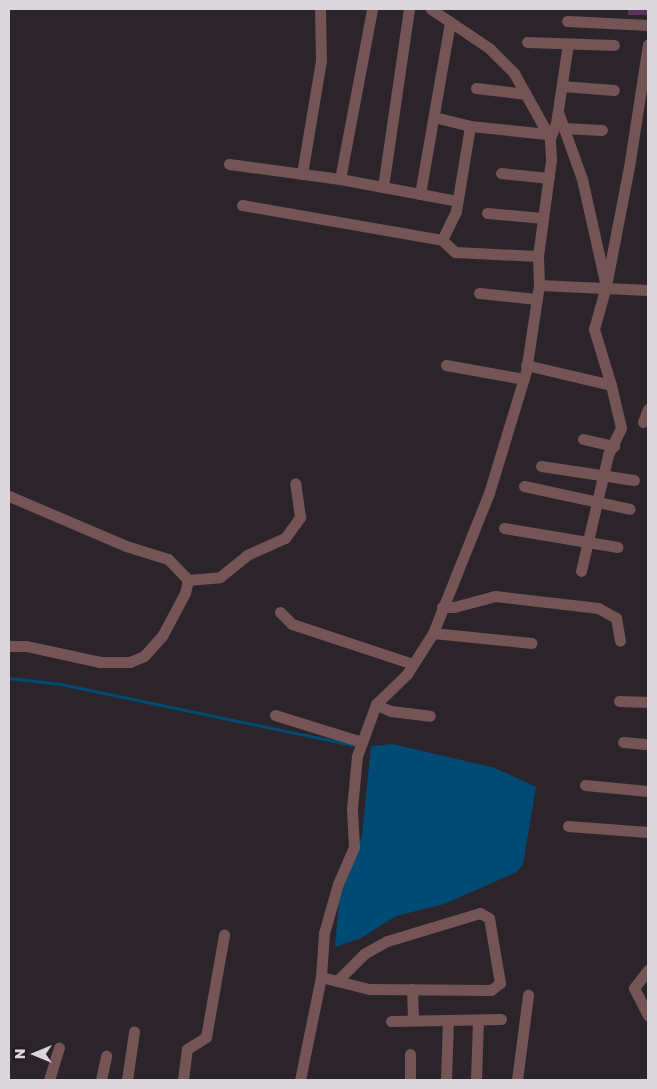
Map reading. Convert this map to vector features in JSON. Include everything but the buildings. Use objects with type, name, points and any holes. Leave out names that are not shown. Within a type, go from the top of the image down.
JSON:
[{"type":"street","points":[[302,174],[321,60],[320,9]]},
{"type":"street","points":[[340,179],[372,9]]},
{"type":"street","points":[[382,187],[409,9]]},
{"type":"street","points":[[431,9],[490,48],[514,73],[548,136]]},
{"type":"street","points":[[568,21],[648,25]]},
{"type":"street","points":[[420,194],[450,22]]},
{"type":"street","points":[[526,42],[614,45]]},
{"type":"street","points":[[300,1080],[320,977],[324,934],[338,884],[354,846],[352,809],[357,756],[376,705],[413,664],[433,633],[489,493],[524,378],[539,285],[538,256],[549,178],[548,136],[558,112],[568,44]]},
{"type":"street","points":[[581,571],[603,477],[622,428],[594,329],[606,286],[629,167],[648,44]]},
{"type":"street","points":[[562,86],[614,90]]},
{"type":"street","points":[[476,88],[526,94]]},
{"type":"street","points":[[558,112],[582,179],[606,286]]},
{"type":"street","points":[[434,117],[470,126],[548,136]]},
{"type":"street","points":[[442,240],[455,218],[470,126]]},
{"type":"street","points":[[564,128],[602,130]]},
{"type":"street","points":[[229,164],[340,179],[457,201]]},
{"type":"street","points":[[500,173],[549,178]]},
{"type":"street","points":[[242,205],[442,240],[455,252],[538,256]]},
{"type":"street","points":[[487,213],[543,218]]},
{"type":"street","points":[[539,285],[606,286],[648,290]]},
{"type":"street","points":[[479,294],[537,299]]},
{"type":"street","points":[[446,365],[524,378]]},
{"type":"street","points":[[526,365],[611,386]]},
{"type":"street","points":[[643,422],[648,409]]},
{"type":"street","points":[[583,439],[614,446]]},
{"type":"street","points":[[542,466],[603,477],[634,480]]},
{"type":"street","points":[[9,496],[126,546],[168,559],[188,580],[220,578],[247,556],[285,538],[300,517],[295,483]]},
{"type":"street","points":[[524,486],[630,509]]},
{"type":"street","points":[[504,528],[587,544],[617,547]]},
{"type":"street","points":[[9,646],[26,646],[100,662],[130,662],[144,656],[162,636],[185,593],[188,580]]},
{"type":"street","points":[[442,607],[454,607],[495,596],[598,608],[616,618],[620,641]]},
{"type":"street","points":[[280,612],[292,624],[413,664]]},
{"type":"street","points":[[433,633],[530,643]]},
{"type":"street","points":[[619,701],[648,702]]},
{"type":"street","points":[[376,705],[391,711],[430,716]]},
{"type":"street","points":[[275,715],[362,742]]},
{"type":"street","points":[[623,742],[648,744]]},
{"type":"street","points":[[585,785],[648,791]]},
{"type":"street","points":[[568,826],[648,832]]},
{"type":"street","points":[[320,977],[370,988],[484,990],[497,987],[499,976],[489,918],[480,913],[387,941],[364,954],[337,980]]},
{"type":"street","points":[[183,1080],[187,1049],[206,1037],[224,935]]},
{"type":"street","points":[[648,970],[634,988],[648,1016]]},
{"type":"street","points":[[412,989],[412,1020]]},
{"type":"street","points":[[517,1080],[528,995]]},
{"type":"street","points":[[391,1021],[500,1019]]},
{"type":"street","points":[[476,1080],[478,1020]]},
{"type":"street","points":[[446,1080],[448,1021]]},
{"type":"street","points":[[127,1080],[134,1032]]},
{"type":"street","points":[[49,1080],[59,1047]]},
{"type":"street","points":[[410,1054],[410,1080]]},
{"type":"street","points":[[101,1080],[106,1056]]},
{"type":"water","points":[[392,744],[495,768],[536,787],[523,864],[517,872],[444,904],[396,916],[361,938],[335,947],[339,902],[362,836],[371,746]]},
{"type":"waterway","points":[[9,678],[61,684],[353,745]]}]
